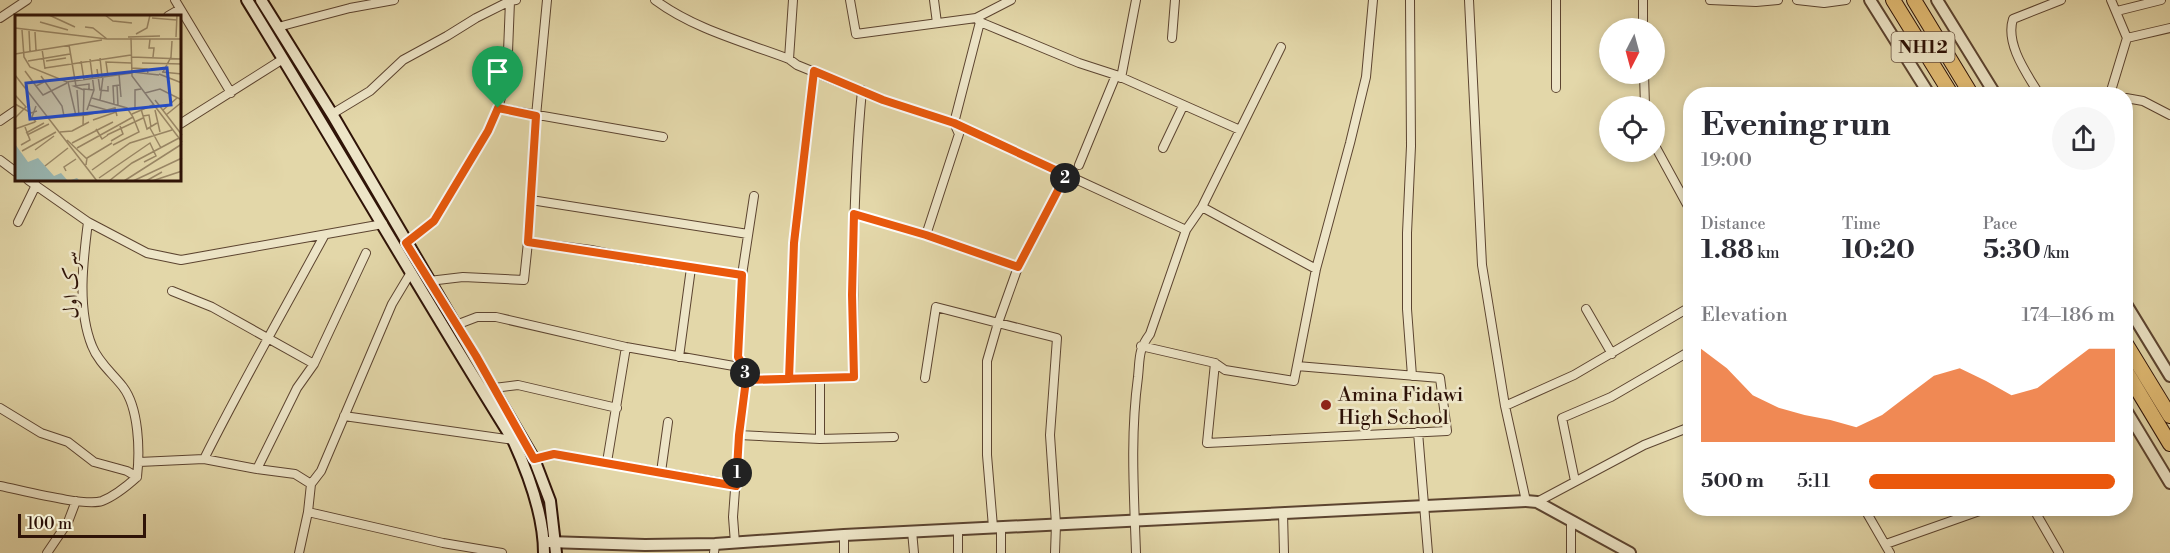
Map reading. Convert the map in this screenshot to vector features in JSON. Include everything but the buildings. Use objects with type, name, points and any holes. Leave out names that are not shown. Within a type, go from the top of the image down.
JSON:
[{"type":"highway","name":"NH12","points":[[1893,0],[1947,87]]},
{"type":"highway","name":"NH12","points":[[1914,0],[1967,87]]},
{"type":"highway","points":[[1921,44],[1935,36]]},
{"type":"highway","points":[[2133,355],[2170,416]]},
{"type":"highway","points":[[2133,383],[2170,444]]},
{"type":"street","points":[[0,18],[27,0]]},
{"type":"street","points":[[176,0],[231,93]]},
{"type":"street","points":[[247,0],[383,224],[410,274],[513,440],[538,509],[544,548],[645,545],[715,549],[735,543],[912,531],[1426,505],[1531,502],[1644,445],[1683,430]]},
{"type":"street","points":[[261,0],[332,114],[534,459],[550,501],[556,547]]},
{"type":"street","points":[[278,27],[350,8],[394,0]]},
{"type":"street","points":[[332,114],[370,91],[403,60],[510,1],[516,0]]},
{"type":"street","points":[[429,281],[463,277],[524,280],[547,0]]},
{"type":"street","points":[[655,0],[702,27],[789,59],[797,65],[883,100],[954,123],[1186,230]]},
{"type":"street","points":[[789,59],[794,0]]},
{"type":"street","points":[[850,0],[856,34],[978,20],[1011,0]]},
{"type":"street","points":[[934,0],[937,23]]},
{"type":"street","points":[[1078,165],[1118,76],[1136,0]]},
{"type":"street","points":[[1172,39],[1175,0]]},
{"type":"street","points":[[1141,346],[1215,363],[1225,370],[1294,381],[1316,269],[1366,76],[1373,0]]},
{"type":"street","points":[[1410,0],[1412,146],[1407,233],[1407,288],[1412,376]]},
{"type":"street","points":[[1469,0],[1482,265],[1505,406],[1531,502],[1630,553]]},
{"type":"street","points":[[1556,0],[1556,88]]},
{"type":"street","points":[[1643,0],[1643,18]]},
{"type":"street","points":[[1710,0],[1756,2],[1778,0]]},
{"type":"street","points":[[1797,0],[1824,3],[1846,0]]},
{"type":"street","points":[[1870,0],[1925,87]]},
{"type":"street","points":[[1937,0],[1991,87]]},
{"type":"street","points":[[2035,87],[2013,44],[2011,27],[2013,19],[2061,0]]},
{"type":"street","points":[[2111,0],[2127,38],[2112,87]]},
{"type":"street","points":[[2117,11],[2161,0]]},
{"type":"street","points":[[406,243],[434,221],[488,131],[498,108],[507,77],[510,1]]},
{"type":"street","points":[[170,15],[180,9]]},
{"type":"street","points":[[978,20],[1079,63],[1118,76],[1240,130]]},
{"type":"street","points":[[926,235],[959,135],[954,123],[978,20]]},
{"type":"street","points":[[2127,38],[2170,28]]},
{"type":"street","points":[[1136,553],[1132,450],[1134,405],[1141,346],[1150,334],[1186,230],[1202,207],[1281,47]]},
{"type":"street","points":[[182,123],[283,59]]},
{"type":"street","points":[[789,379],[794,243],[814,71]]},
{"type":"street","points":[[746,380],[854,377],[852,295],[855,162],[862,90]]},
{"type":"street","points":[[2133,99],[2143,101],[2170,115]]},
{"type":"street","points":[[1163,148],[1184,106]]},
{"type":"street","points":[[498,108],[663,137]]},
{"type":"street","points":[[0,121],[15,111]]},
{"type":"street","points":[[0,160],[15,171]]},
{"type":"street","points":[[1664,162],[1683,197]]},
{"type":"street","points":[[1002,553],[987,455],[987,361],[1018,267],[1066,175]]},
{"type":"street","points":[[31,182],[88,222],[147,253],[181,260],[383,224]]},
{"type":"street","points":[[18,222],[36,185]]},
{"type":"street","points":[[735,543],[733,517],[746,380],[745,368],[738,357],[742,275],[754,196]]},
{"type":"street","points":[[531,200],[748,234]]},
{"type":"street","points":[[1202,207],[1316,269]]},
{"type":"street","points":[[854,214],[926,235],[1018,267]]},
{"type":"street","name":"سرک اول","points":[[88,222],[85,248],[85,320],[93,348],[124,388],[135,411],[139,462],[137,477]]},
{"type":"street","points":[[204,459],[229,408],[270,338],[324,236]]},
{"type":"street","points":[[528,242],[742,275]]},
{"type":"street","points":[[257,469],[297,388],[314,364],[366,253]]},
{"type":"street","points":[[679,357],[691,268]]},
{"type":"street","points":[[299,553],[308,512],[311,484],[321,471],[392,304],[410,274]]},
{"type":"street","points":[[172,291],[212,307],[314,364]]},
{"type":"street","points":[[925,378],[936,307],[1057,338],[1050,435],[1056,525],[1055,553]]},
{"type":"street","points":[[1586,309],[1611,354]]},
{"type":"street","points":[[1505,406],[1574,375],[1683,311]]},
{"type":"street","points":[[2133,315],[2170,376]]},
{"type":"street","points":[[456,325],[477,316],[496,317],[626,347],[745,368]]},
{"type":"street","points":[[607,462],[626,347]]},
{"type":"street","points":[[1575,481],[1562,418],[1611,397],[1683,355]]},
{"type":"street","points":[[1215,363],[1208,443],[1447,430],[1440,378],[1297,366]]},
{"type":"street","points":[[820,379],[820,439]]},
{"type":"street","points":[[494,388],[518,385],[617,408]]},
{"type":"street","points":[[0,408],[41,433],[68,442],[94,462],[128,471],[137,477],[100,502],[76,501],[0,486]]},
{"type":"street","points":[[344,416],[513,440]]},
{"type":"street","points":[[661,472],[668,422]]},
{"type":"street","points":[[2133,422],[2170,483]]},
{"type":"street","points":[[1418,432],[1426,505],[1428,553]]},
{"type":"street","points":[[739,435],[820,439],[894,437]]},
{"type":"street","points":[[534,459],[554,454],[736,486]]},
{"type":"street","points":[[139,462],[204,459],[295,474],[311,484]]},
{"type":"street","points":[[47,553],[68,522],[76,501]]},
{"type":"street","points":[[308,512],[443,543],[502,553]]},
{"type":"street","points":[[1283,513],[1284,553]]},
{"type":"street","points":[[1869,516],[1890,553]]},
{"type":"street","points":[[1886,544],[1965,516]]},
{"type":"street","points":[[2037,516],[2059,553]]},
{"type":"street","points":[[1571,521],[1571,553]]},
{"type":"street","points":[[958,529],[958,553]]},
{"type":"street","points":[[912,531],[914,553]]},
{"type":"street","points":[[844,535],[844,553]]},
{"type":"place","name":"Amina Fidawi High School","points":[[1326,405]]},
{"type":"route","points":[[498,108],[488,131],[434,221],[406,243],[476,356],[534,459],[554,454],[736,486],[739,435],[746,380],[820,379],[854,377],[852,295],[854,214],[926,235],[1018,267],[1066,175],[954,123],[883,100],[814,71],[794,243],[789,379],[746,380],[745,368],[738,357],[742,275],[528,242],[536,116],[498,108]]}]
